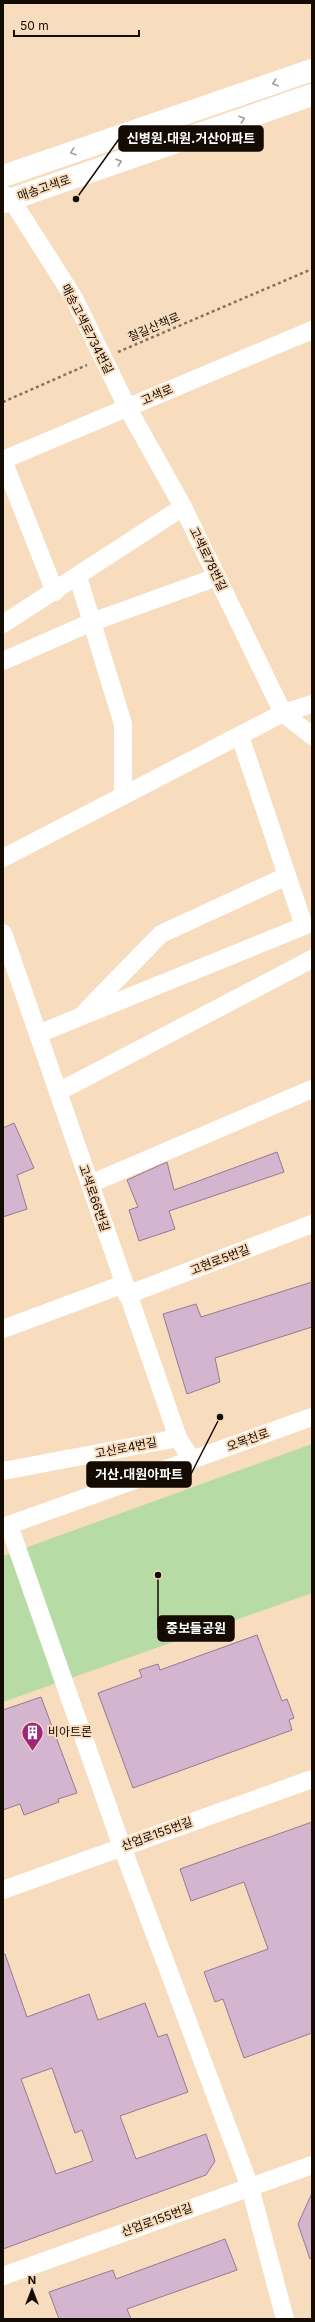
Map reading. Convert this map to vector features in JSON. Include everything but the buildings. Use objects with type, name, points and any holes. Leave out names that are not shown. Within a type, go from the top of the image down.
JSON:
[{"type":"main road","name":"매송고색로","points":[[3,176],[312,70]]},
{"type":"main road","name":"매송고색로","points":[[6,198],[312,95]]},
{"type":"street","name":"매송고색로734번길","points":[[6,198],[74,298],[127,407]]},
{"type":"street","name":"고색로","points":[[3,460],[312,330]]},
{"type":"street","name":"고색로78번길","points":[[127,407],[183,507],[283,713]]},
{"type":"street","points":[[3,460],[55,592]]},
{"type":"street","points":[[3,624],[55,592],[183,507]]},
{"type":"street","points":[[78,577],[123,724],[123,796]]},
{"type":"street","points":[[3,661],[92,622],[217,577]]},
{"type":"street","points":[[3,858],[283,713],[312,704]]},
{"type":"street","points":[[283,713],[312,736]]},
{"type":"street","points":[[38,1034],[304,926],[240,736]]},
{"type":"street","points":[[80,1016],[161,934],[287,876]]},
{"type":"street","name":"고색로66번길","points":[[3,933],[178,1438],[192,1460]]},
{"type":"street","points":[[58,1092],[312,959]]},
{"type":"street","points":[[90,1184],[312,1089]]},
{"type":"street","name":"고현로5번길","points":[[3,1329],[126,1290],[312,1224]]},
{"type":"street","name":"오목천로","points":[[6,1526],[312,1417]]},
{"type":"street","name":"고산로4번길","points":[[3,1471],[178,1438]]},
{"type":"street","points":[[6,1526],[122,1847],[250,2187],[285,2319]]},
{"type":"street","name":"산업로155번길","points":[[3,1890],[312,1779]]},
{"type":"street","name":"산업로155번길","points":[[3,2276],[312,2165]]},
{"type":"path","name":"철길산책로","points":[[3,402],[312,269]]},
{"type":"green space","points":[[312,1444],[312,1593],[3,1702],[3,1556]]},
{"type":"place","name":"신병원.대원.거산아파트","points":[[76,199]]},
{"type":"place","name":"거산.대원아파트","points":[[220,1417]]},
{"type":"place","name":"중보들공원","points":[[158,1575]]},
{"type":"place","name":"비아트론","points":[[32,1752]]}]
